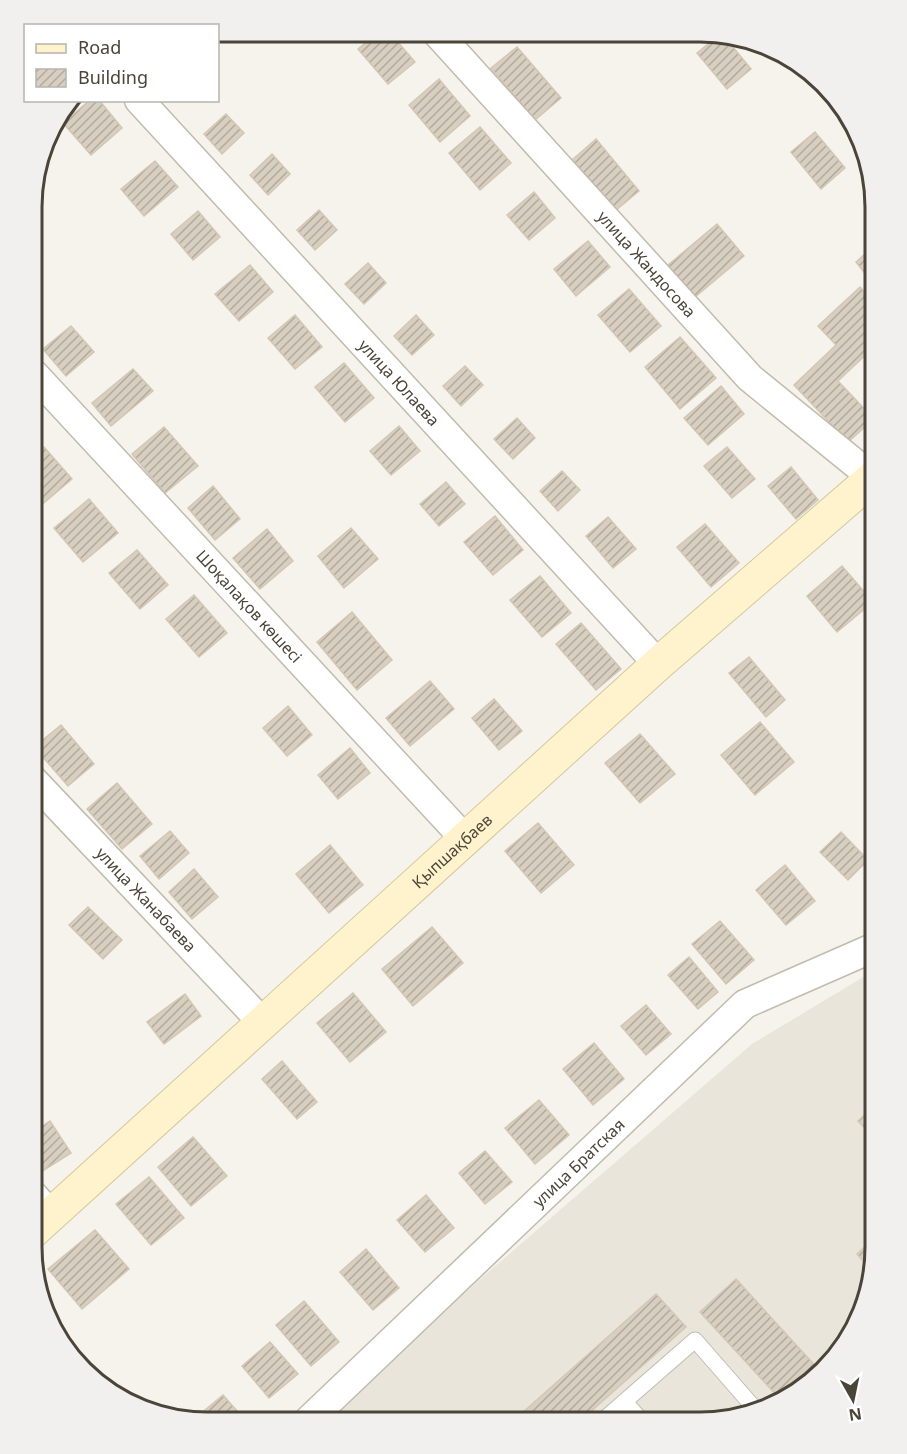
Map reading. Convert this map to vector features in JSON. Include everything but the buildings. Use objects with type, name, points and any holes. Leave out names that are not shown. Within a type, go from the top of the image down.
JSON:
[{"type":"street","name":"улица Жандосова","points":[[445,42],[750,378],[865,470]]},
{"type":"street","name":"улица Юлаева","points":[[142,102],[658,664]]},
{"type":"street","name":"Шоқалақов көшесі","points":[[42,384],[465,839]]},
{"type":"street","name":"Қыпшақбаев","points":[[42,1211],[262,1022],[658,664],[865,485]]},
{"type":"street","name":"улица Жанабаева","points":[[42,790],[262,1022]]},
{"type":"street","name":"улица Братская","points":[[317,1412],[745,1005],[865,951]]},
{"type":"lane","points":[[613,1412],[695,1340],[751,1404]]},
{"type":"lane","points":[[625,1402],[634,1412]]},
{"type":"shaded area","points":[[865,976],[865,1258],[862,1280],[848,1320],[837,1339],[809,1371],[783,1390],[753,1403],[722,1411],[326,1412],[752,1044]]}]
